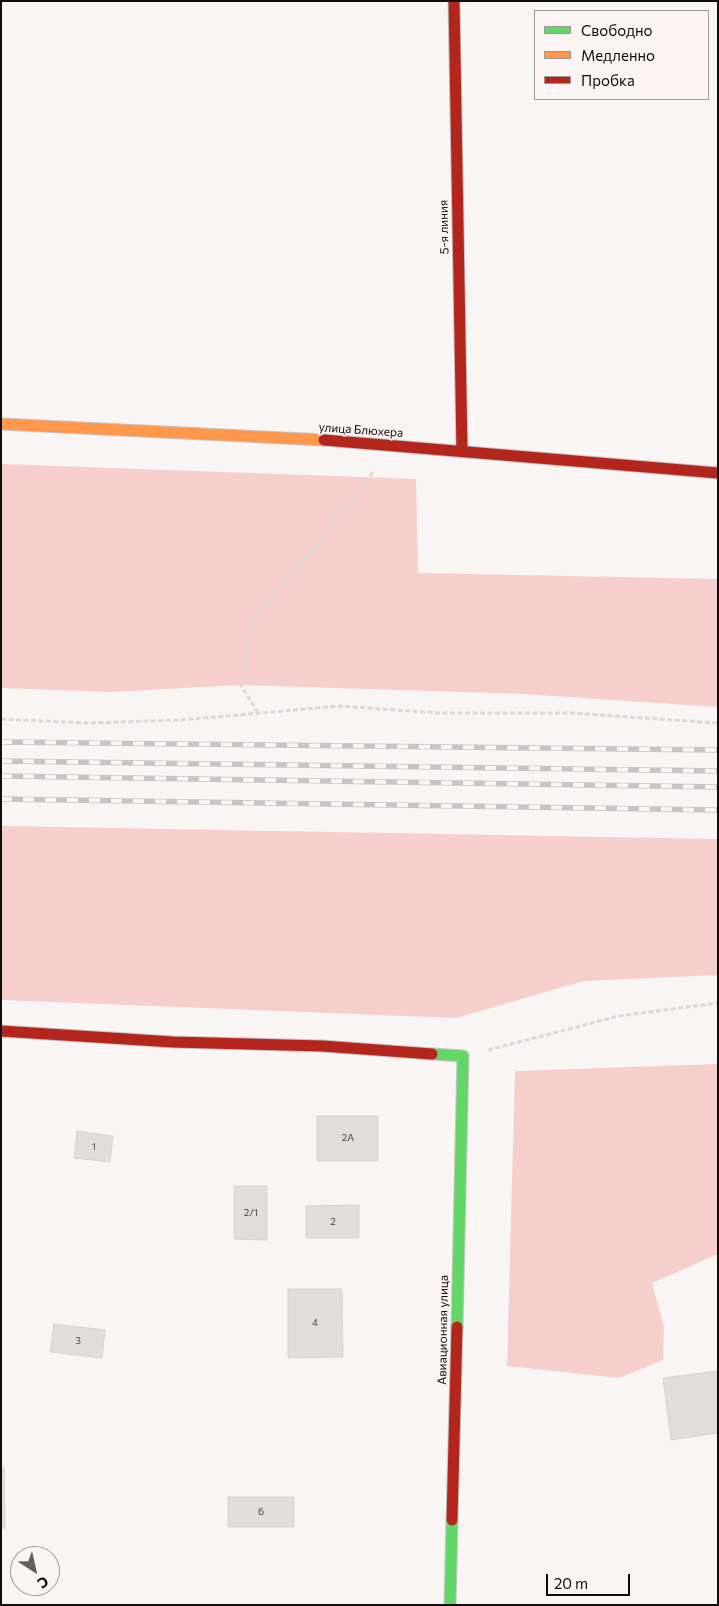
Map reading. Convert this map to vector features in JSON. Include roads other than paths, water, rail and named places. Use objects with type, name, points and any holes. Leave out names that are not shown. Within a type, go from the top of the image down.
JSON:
[{"type":"street","name":"5-я линия","points":[[454,1],[462,451]]},
{"type":"street","name":"улица Блюхера","points":[[1,424],[393,446],[718,473]]},
{"type":"street","name":"Авиационная улица","points":[[1,1031],[173,1042],[322,1046],[463,1056],[450,1605]]},
{"type":"railway","points":[[1,742],[718,750]]},
{"type":"railway","points":[[1,761],[718,771]]},
{"type":"railway","points":[[1,776],[718,787]]},
{"type":"railway","points":[[1,799],[718,810]]}]
